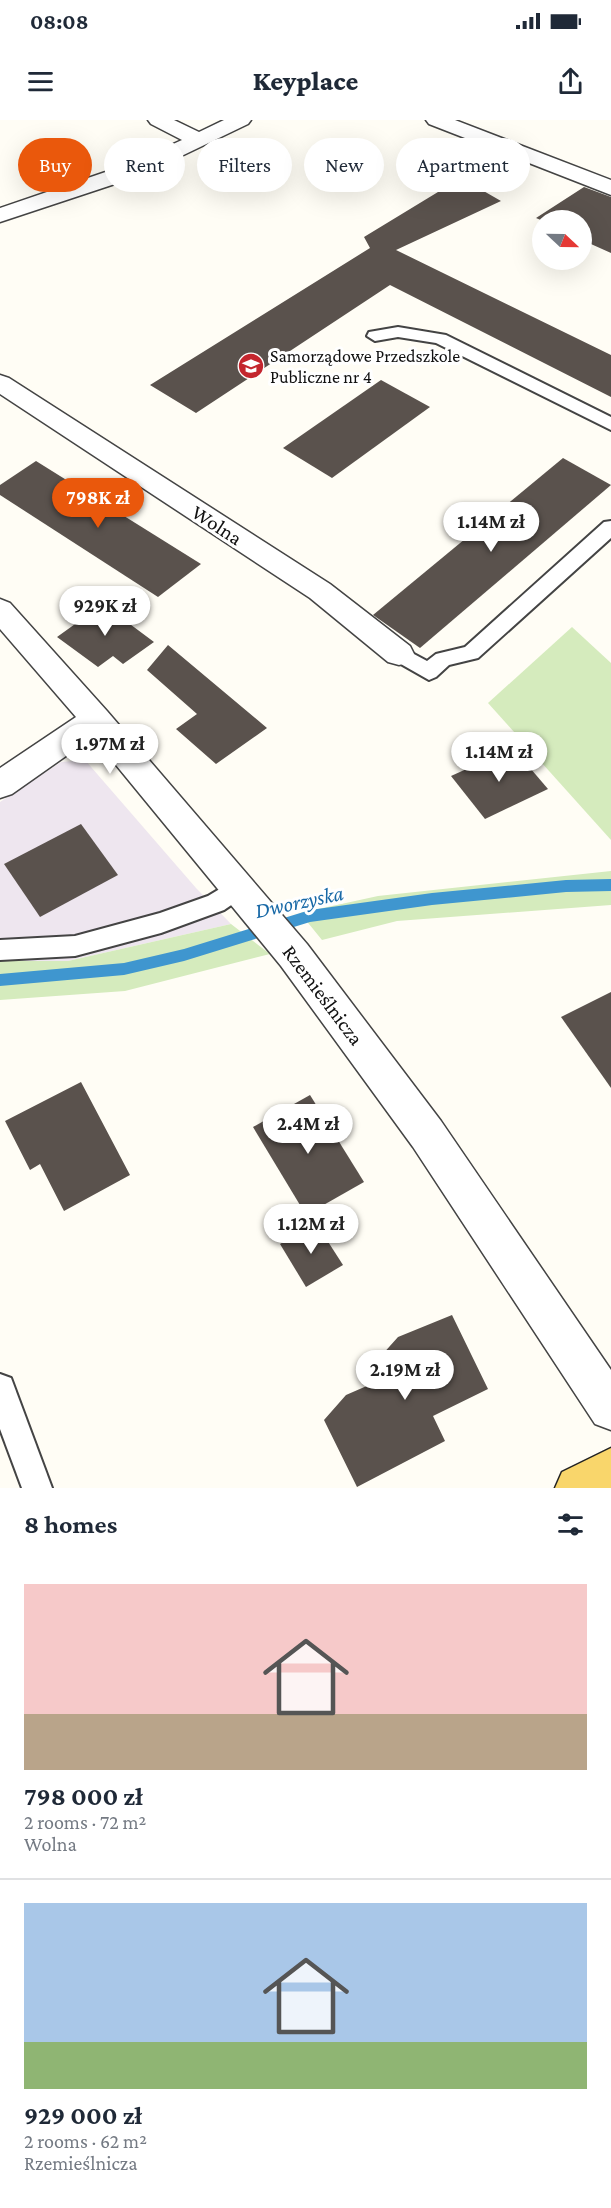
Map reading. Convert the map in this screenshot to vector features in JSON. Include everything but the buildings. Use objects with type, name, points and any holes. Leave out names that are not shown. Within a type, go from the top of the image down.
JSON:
[{"type":"main road","points":[[578,1488],[611,1471]]},
{"type":"street","points":[[158,120],[197,139]]},
{"type":"street","points":[[204,138],[241,120]]},
{"type":"street","points":[[436,120],[611,188]]},
{"type":"street","points":[[0,215],[134,170],[197,141]]},
{"type":"street","name":"Wolna","points":[[0,383],[61,425],[320,591],[399,654]]},
{"type":"street","name":"Rzemieślnicza","points":[[0,610],[96,719],[294,955],[427,1134],[611,1408]]},
{"type":"street","points":[[0,785],[96,719]]},
{"type":"lane","points":[[375,336],[398,332],[440,339],[611,424]]},
{"type":"lane","points":[[399,654],[429,672],[443,659],[471,653],[611,527]]},
{"type":"lane","points":[[0,950],[75,946],[161,923],[216,903],[247,899]]},
{"type":"lane","points":[[0,1389],[37,1488]]},
{"type":"shaded area","points":[[85,760],[196,888],[231,924],[68,961],[0,961],[0,802],[61,762]]},
{"type":"green space","points":[[572,627],[611,663],[611,840],[488,703]]},
{"type":"green space","points":[[611,871],[611,905],[397,921],[322,940],[300,913],[378,896]]},
{"type":"green space","points":[[231,924],[270,954],[125,991],[0,1000],[0,961],[68,961]]},
{"type":"waterway","name":"Dworzyska","points":[[0,980],[124,969],[184,955],[310,916],[432,899],[566,886],[611,885]]},
{"type":"place","name":"Samorządowe Przedszkole Publiczne nr 4","points":[[251,366]]}]
